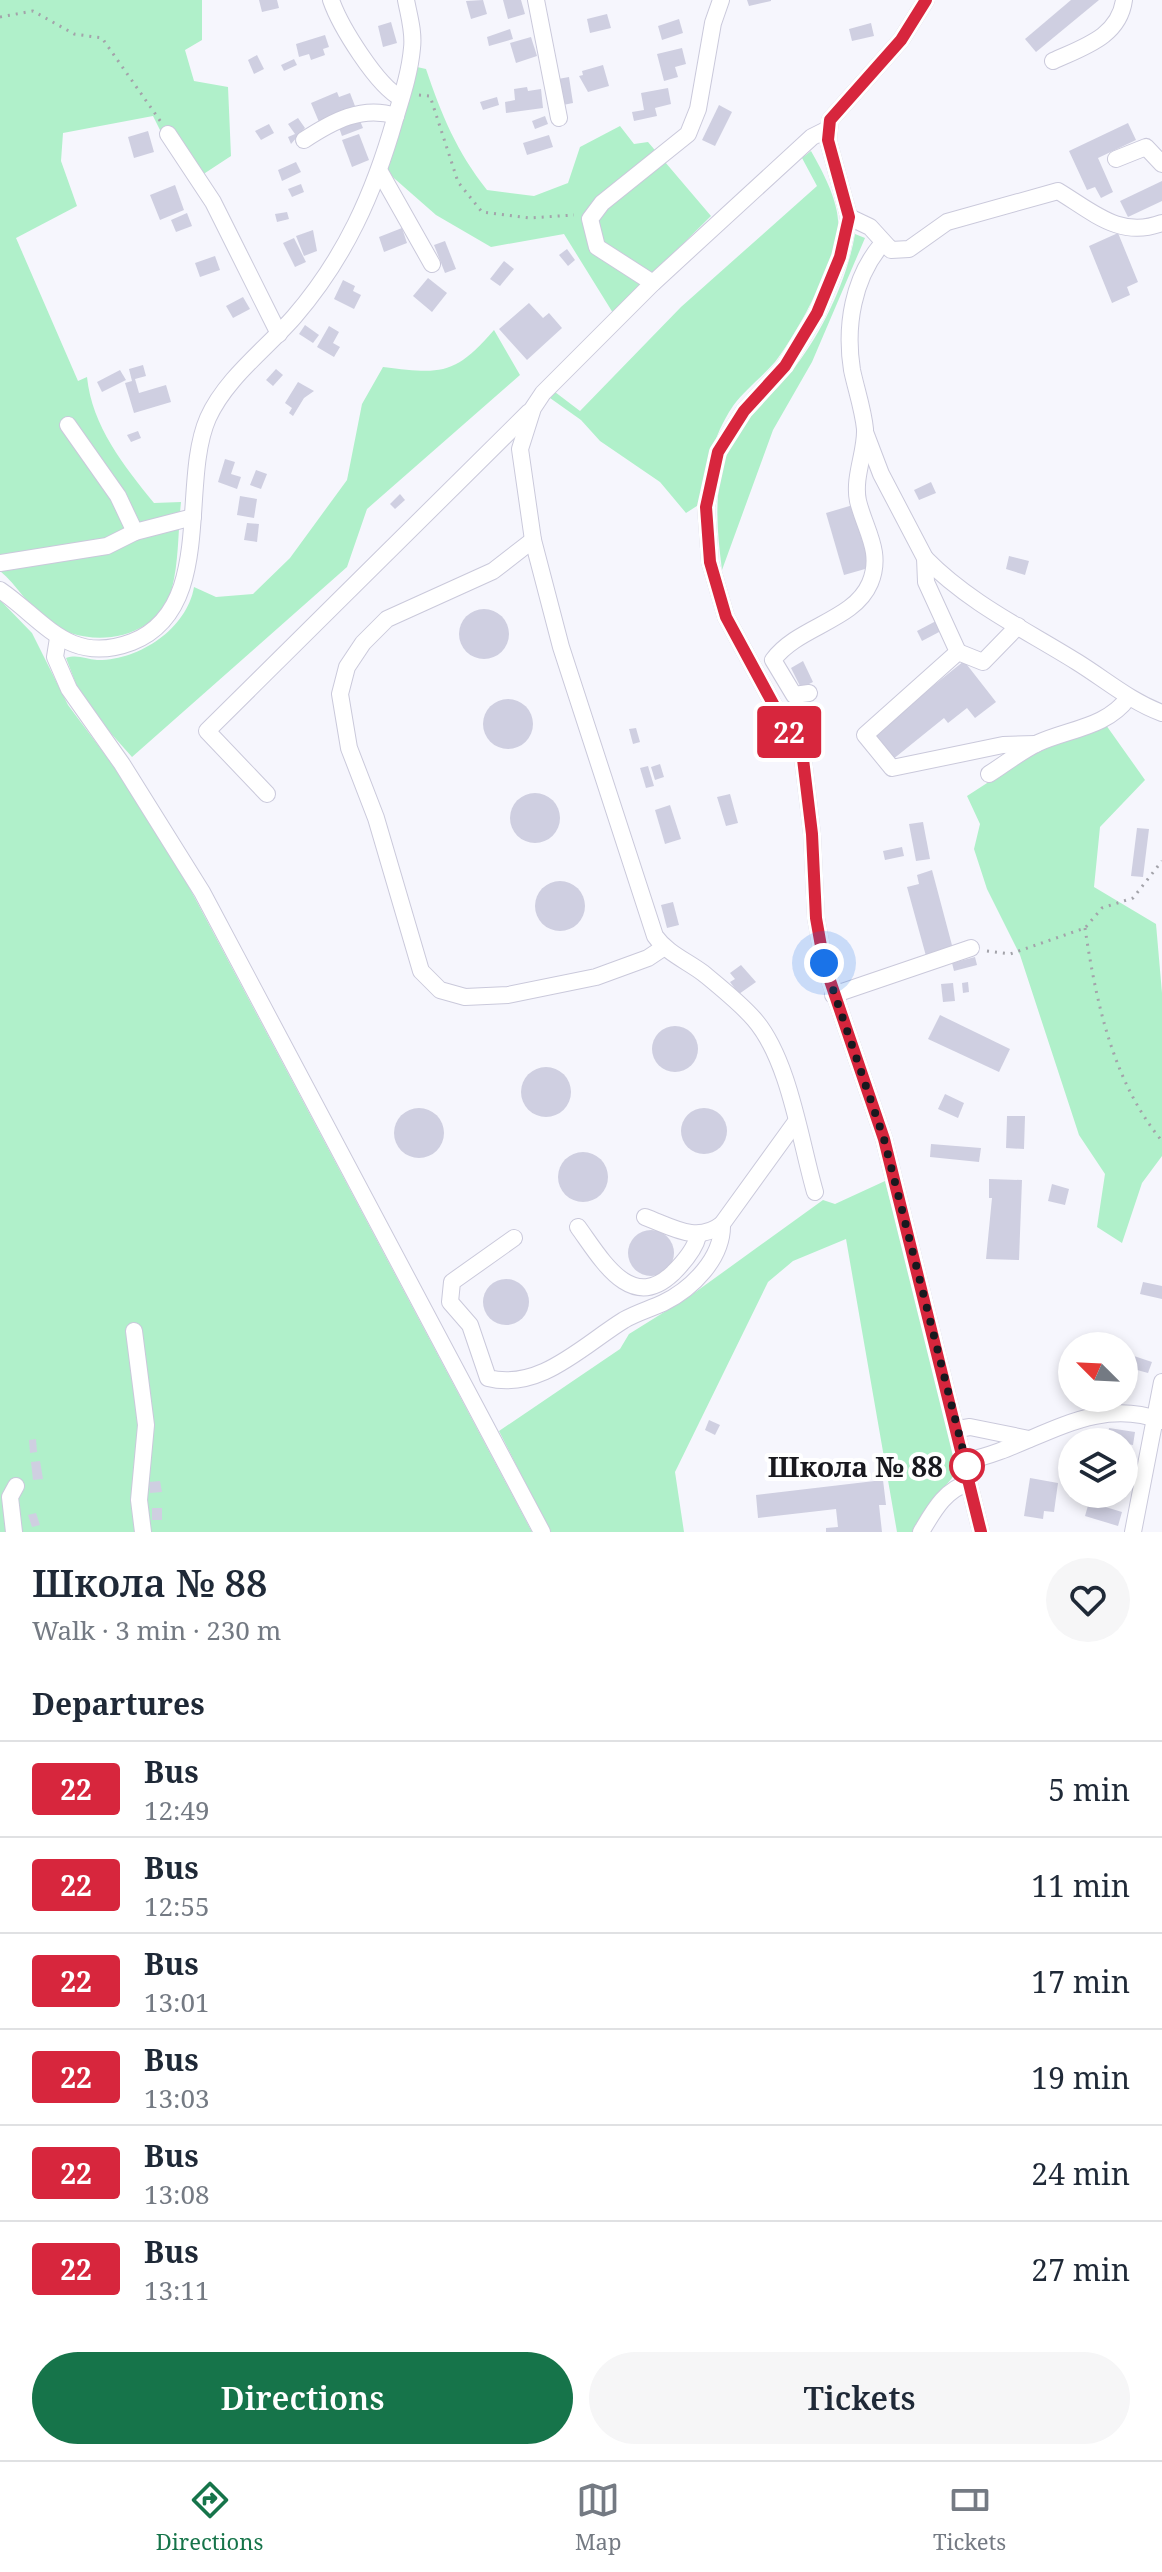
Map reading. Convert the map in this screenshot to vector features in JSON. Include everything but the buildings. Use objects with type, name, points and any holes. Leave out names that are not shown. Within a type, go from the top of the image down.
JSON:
[{"type":"street","points":[[331,0],[338,19],[380,78],[392,93],[401,98]]},
{"type":"street","points":[[0,590],[58,638],[98,648],[132,642],[154,628],[170,611],[182,590],[193,517],[199,444],[208,419],[220,395],[279,334],[335,263],[355,230],[380,172],[413,46],[406,0]]},
{"type":"street","points":[[536,0],[559,118]]},
{"type":"street","points":[[653,283],[597,247],[590,219],[602,203],[688,134],[698,109],[713,23],[721,0]]},
{"type":"street","points":[[926,0],[901,40],[830,120],[828,129],[849,217],[840,257],[817,313],[785,366],[744,411],[718,452],[706,507],[710,562],[726,617],[803,759],[812,834],[816,918],[833,995],[884,1139],[966,1461],[981,1532]]},
{"type":"street","points":[[1053,61],[1101,39],[1122,15],[1124,0]]},
{"type":"street","points":[[304,140],[329,123],[363,112],[380,111],[396,116]]},
{"type":"street","points":[[267,794],[207,731],[533,408],[543,393],[653,283],[812,137],[828,129]]},
{"type":"street","points":[[168,134],[213,202],[279,334]]},
{"type":"street","points":[[1116,159],[1146,147],[1162,164]]},
{"type":"street","points":[[380,172],[432,264]]},
{"type":"street","points":[[849,217],[870,227],[882,244],[891,250],[909,249],[947,222],[1058,191],[1121,228],[1141,231],[1162,223]]},
{"type":"street","points":[[882,244],[857,287],[848,328],[865,432],[881,474],[925,558],[968,596],[1128,698],[1162,713]]},
{"type":"street","points":[[533,408],[520,449],[533,540],[561,647],[655,936],[663,948],[703,974],[753,1017],[766,1036],[781,1072],[815,1192]]},
{"type":"street","points":[[68,425],[118,496],[135,532]]},
{"type":"street","points":[[809,693],[794,695],[773,660],[784,646],[862,599],[872,580],[876,564],[872,537],[858,500],[859,459],[865,432]]},
{"type":"street","points":[[0,563],[107,546],[135,532],[193,517]]},
{"type":"street","points":[[533,540],[493,571],[387,619],[363,643],[347,667],[340,694],[349,748],[376,818],[421,971],[440,990],[465,997],[508,995],[596,977],[648,958],[663,948]]},
{"type":"street","points":[[925,558],[926,582],[958,652],[983,662],[1018,626]]},
{"type":"street","points":[[58,638],[55,657],[69,689],[122,764],[202,892],[542,1532]]},
{"type":"street","points":[[958,652],[865,735],[892,768],[1003,745],[1036,744]]},
{"type":"street","points":[[989,774],[1036,744],[1103,720],[1128,698]]},
{"type":"street","points":[[833,995],[971,948]]},
{"type":"street","points":[[578,1227],[625,1284],[644,1289],[660,1285],[679,1266],[698,1236],[722,1224],[795,1123]]},
{"type":"street","points":[[645,1217],[698,1236]]},
{"type":"street","points":[[514,1238],[452,1282],[450,1302],[470,1325],[488,1378],[506,1383],[523,1382],[566,1359],[627,1318],[665,1303],[691,1286],[708,1266],[722,1237],[722,1224]]},
{"type":"street","points":[[134,1331],[146,1425],[139,1500],[143,1532]]},
{"type":"street","points":[[1133,1532],[1159,1419],[1162,1382]]},
{"type":"street","points":[[966,1461],[1031,1440],[1063,1423],[1103,1413],[1159,1419]]},
{"type":"street","points":[[958,1429],[970,1427],[1031,1440]]},
{"type":"street","points":[[921,1532],[940,1501],[959,1485],[969,1483]]},
{"type":"street","points":[[14,1532],[10,1497],[16,1486]]},
{"type":"path","points":[[0,17],[33,11],[74,34],[102,38],[168,134]]},
{"type":"path","points":[[401,98],[430,96],[458,182],[482,212],[529,218],[568,214],[590,219]]},
{"type":"path","points":[[971,948],[1010,954],[1085,928],[1102,908],[1133,898],[1162,861]]},
{"type":"path","points":[[1085,928],[1095,996],[1116,1057],[1139,1109],[1162,1141]]},
{"type":"green space","points":[[0,0],[202,0],[202,40],[185,50],[194,81],[228,87],[231,156],[202,175],[165,140],[153,116],[63,133],[61,161],[77,206],[16,238],[78,381],[87,377],[95,412],[111,444],[154,503],[181,502],[174,578],[164,606],[152,620],[118,636],[80,636],[62,630],[46,620],[0,571]]},
{"type":"green space","points":[[417,67],[426,69],[451,132],[487,190],[534,196],[568,183],[580,147],[620,126],[634,144],[648,142],[711,216],[613,313],[564,234],[491,247],[436,215],[387,172]]},
{"type":"green space","points":[[811,151],[837,210],[838,231],[830,261],[784,350],[738,400],[726,418],[711,453],[700,504],[686,513],[660,482],[600,441],[581,420],[550,398],[555,392],[580,411],[681,307],[817,186],[802,158]]},
{"type":"green space","points":[[855,234],[865,238],[812,362],[773,430],[722,570],[718,497],[727,454],[739,431],[791,372],[813,341],[839,289]]},
{"type":"green space","points":[[494,330],[520,375],[367,509],[347,567],[132,757],[83,702],[66,658],[113,659],[144,648],[158,640],[182,616],[194,587],[216,597],[253,594],[290,558],[347,480],[362,404],[383,367],[419,371],[457,364]]},
{"type":"green space","points":[[0,600],[32,633],[68,705],[118,772],[189,887],[532,1532],[0,1532]]},
{"type":"green space","points":[[1106,725],[1145,780],[1100,827],[1094,887],[1156,924],[1162,993],[1162,1156],[1142,1183],[1122,1243],[1097,1227],[1105,1174],[1079,1135],[1020,955],[987,889],[974,849],[980,824],[967,796],[1032,754]]},
{"type":"green space","points":[[885,1181],[950,1429],[957,1472],[937,1496],[915,1532],[897,1532],[846,1239],[793,1261],[768,1282],[675,1472],[684,1532],[550,1532],[499,1431],[620,1349],[629,1334],[690,1296],[823,1200],[835,1204]]},
{"type":"bus line","name":"22","points":[[926,0],[901,40],[830,120],[828,140],[849,217],[840,257],[817,313],[785,366],[744,411],[718,452],[706,507],[710,562],[726,617],[803,759],[812,834],[816,918],[824,963],[884,1139],[966,1461],[981,1532]]},
{"type":"place","name":"Школа № 88","points":[[967,1466]]},
{"type":"route","points":[[824,963],[884,1139],[967,1466]]}]
